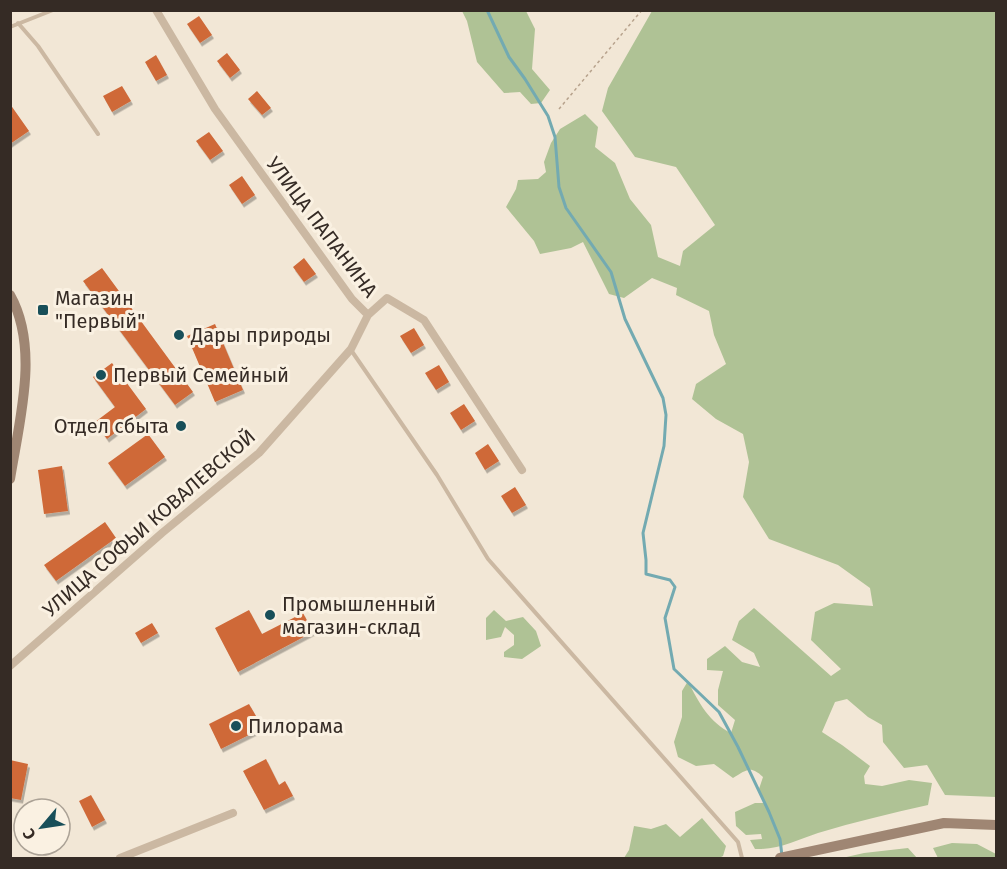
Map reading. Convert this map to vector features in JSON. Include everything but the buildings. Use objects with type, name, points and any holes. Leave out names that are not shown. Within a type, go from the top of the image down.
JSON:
[{"type":"main road","points":[[10,295],[20,314],[26,351],[23,396],[10,479]]},
{"type":"main road","points":[[780,858],[944,823],[996,825]]},
{"type":"street","name":"УЛИЦА ПАПАНИНА","points":[[156,10],[215,109],[352,299],[368,315],[387,298],[424,320],[522,470]]},
{"type":"street","name":"УЛИЦА СОФЬИ КОВАЛЕВСКОЙ","points":[[10,666],[162,533],[259,453],[351,350],[368,315]]},
{"type":"street","points":[[120,858],[233,813]]},
{"type":"lane","points":[[10,27],[53,10]]},
{"type":"lane","points":[[18,23],[38,46],[98,134]]},
{"type":"lane","points":[[351,350],[437,475],[488,559],[738,842],[742,858]]},
{"type":"path","points":[[559,109],[642,10]]},
{"type":"green space","points":[[462,11],[526,11],[535,29],[532,69],[550,90],[541,103],[531,104],[520,92],[504,93],[477,62],[467,21]]},
{"type":"green space","points":[[652,11],[996,11],[996,797],[945,795],[927,765],[904,768],[883,742],[882,725],[868,717],[847,699],[835,702],[822,732],[870,766],[864,776],[865,784],[882,786],[909,780],[932,783],[928,805],[846,825],[780,846],[755,849],[750,840],[762,839],[761,834],[746,835],[736,826],[735,812],[755,803],[765,803],[759,789],[763,777],[755,771],[748,770],[733,778],[714,764],[696,766],[678,757],[674,742],[682,717],[682,691],[688,681],[700,704],[711,718],[731,733],[735,720],[718,705],[718,690],[723,671],[707,670],[707,659],[725,646],[742,662],[760,667],[754,653],[732,640],[739,621],[754,608],[831,676],[841,669],[811,640],[815,612],[834,603],[873,606],[870,588],[838,565],[769,539],[743,497],[749,462],[743,434],[716,419],[692,399],[696,384],[726,364],[714,335],[709,311],[676,295],[677,288],[652,278],[624,298],[609,294],[583,242],[571,248],[540,254],[534,241],[506,207],[516,189],[518,180],[538,179],[546,172],[544,162],[551,143],[560,129],[585,114],[598,127],[595,147],[615,163],[630,199],[651,225],[658,257],[680,266],[683,251],[715,225],[676,167],[635,157],[602,111],[608,88]]},
{"type":"green space","points":[[494,610],[506,621],[523,617],[536,631],[541,646],[522,659],[504,657],[504,652],[514,645],[514,635],[505,627],[501,637],[486,640],[486,618]]},
{"type":"green space","points":[[702,818],[726,846],[723,856],[719,858],[624,858],[629,850],[634,826],[651,829],[666,824],[680,837]]},
{"type":"green space","points":[[952,843],[977,844],[996,854],[996,858],[938,858],[933,848]]},
{"type":"green space","points":[[908,848],[917,858],[842,858],[864,853]]},
{"type":"waterway","points":[[487,10],[509,57],[548,116],[555,137],[559,187],[566,208],[611,272],[625,319],[663,398],[666,415],[664,446],[643,533],[646,574],[670,580],[675,587],[665,618],[674,669],[719,712],[769,812],[780,839],[782,856]]},
{"type":"place","name":"Магазин \"Первый\"","points":[[43,310]]},
{"type":"place","name":"Дары природы","points":[[179,335]]},
{"type":"place","name":"Первый Семейный","points":[[101,375]]},
{"type":"place","name":"Отдел сбыта","points":[[181,426]]},
{"type":"place","name":"Промышленный магазин-склад","points":[[270,615]]},
{"type":"place","name":"Пилорама","points":[[236,726]]}]
